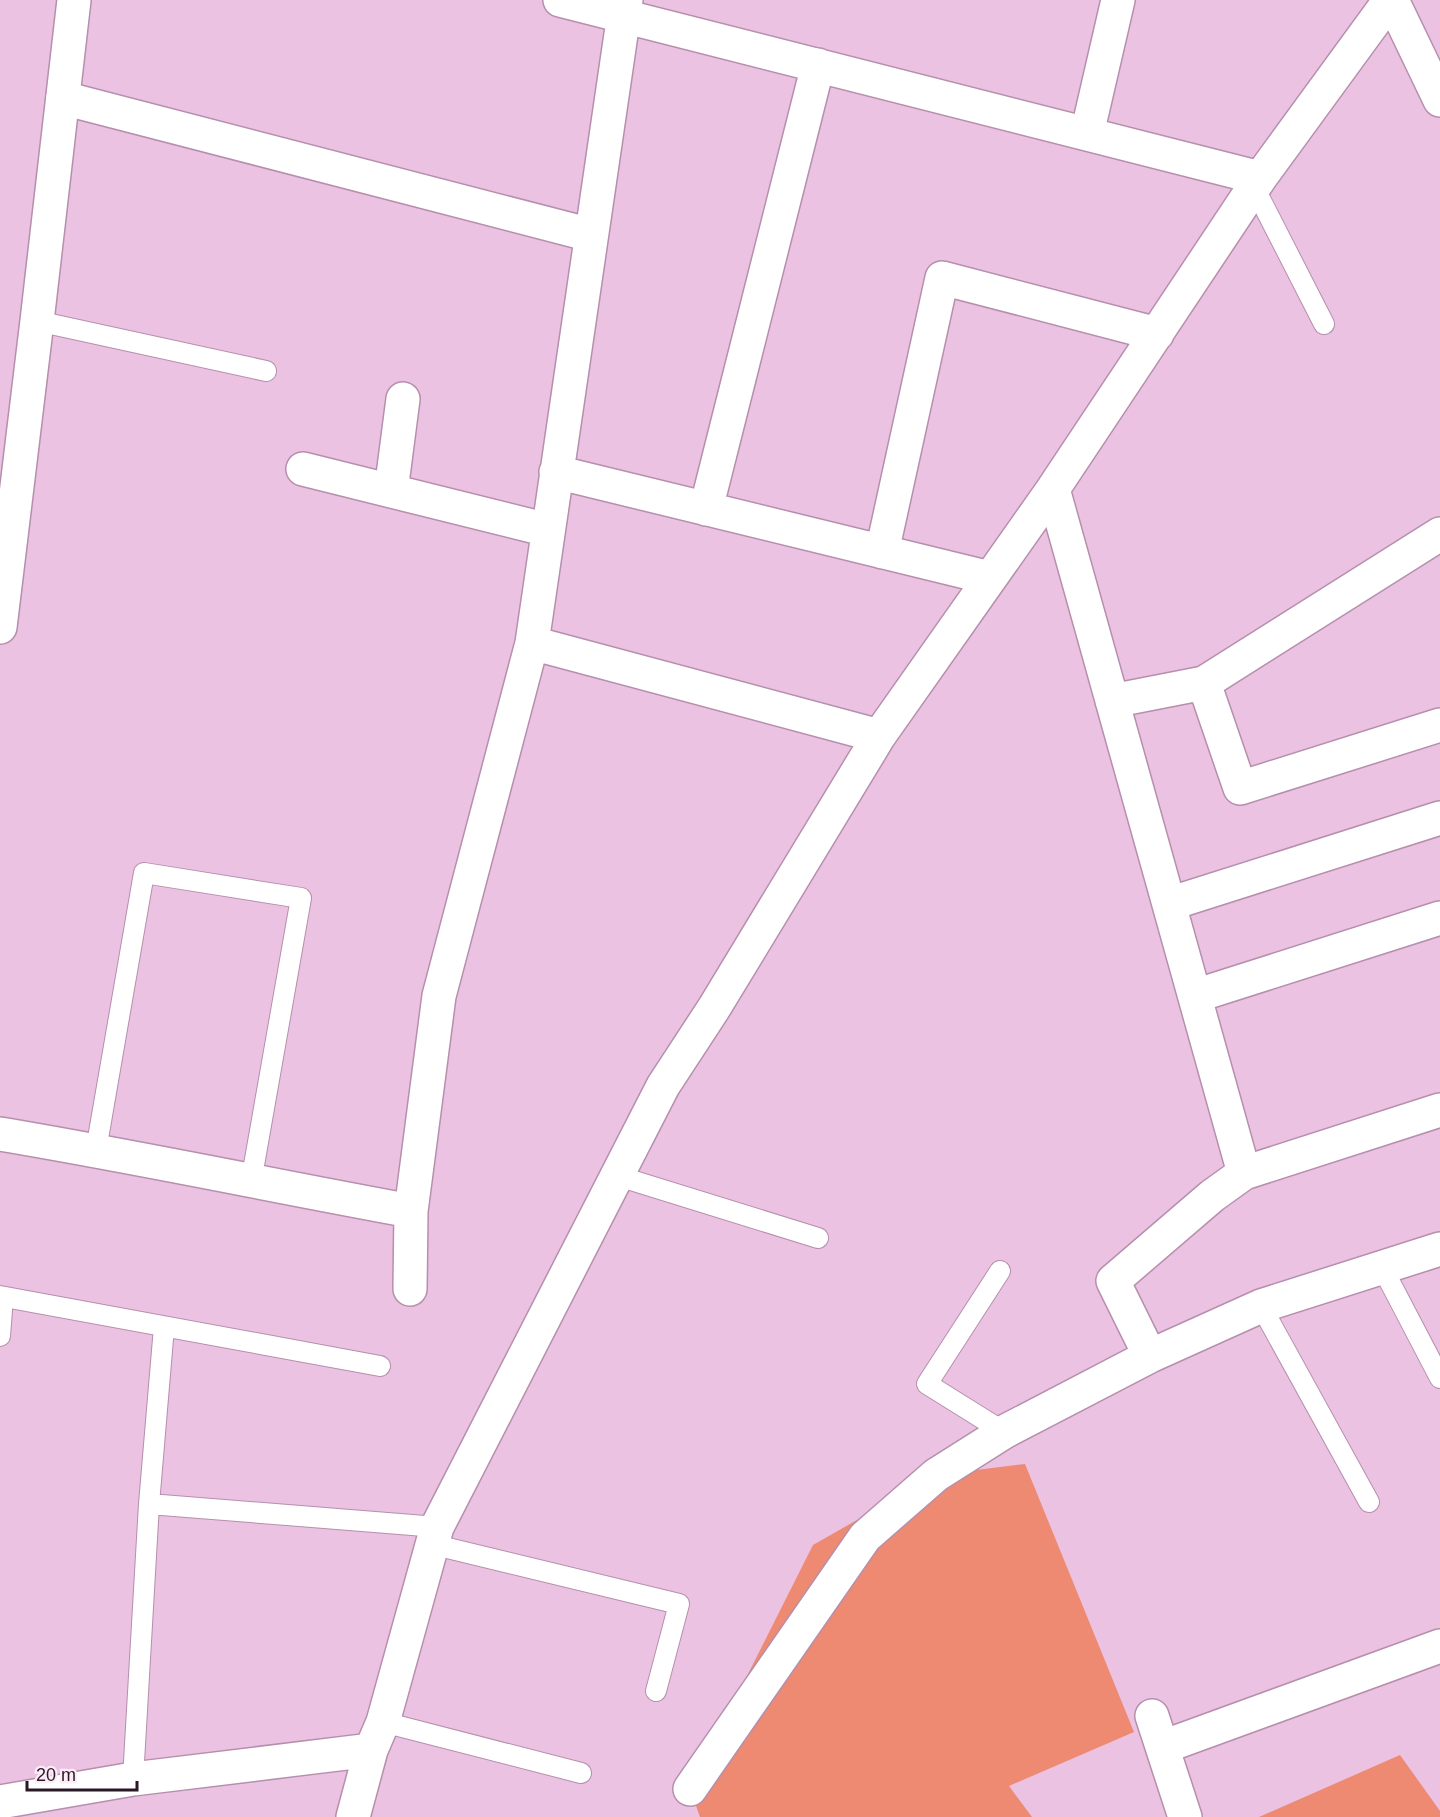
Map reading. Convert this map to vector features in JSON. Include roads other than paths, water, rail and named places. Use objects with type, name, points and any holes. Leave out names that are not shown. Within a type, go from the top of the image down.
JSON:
[{"type":"street","points":[[0,627],[9,481],[38,321],[74,0]]},
{"type":"street","points":[[560,0],[624,8],[818,65],[1087,134],[1257,183]]},
{"type":"street","points":[[1087,134],[1118,0]]},
{"type":"street","points":[[353,1817],[434,1536],[663,1086],[714,1008],[879,736],[1053,489],[1257,183],[1391,0],[1440,100]]},
{"type":"street","points":[[410,1289],[411,1211],[439,996],[532,643],[624,8]]},
{"type":"street","points":[[706,509],[818,65]]},
{"type":"street","points":[[63,98],[591,236]]},
{"type":"street","points":[[882,552],[942,278],[1157,334]]},
{"type":"street","points":[[391,491],[404,399]]},
{"type":"street","points":[[303,469],[548,530]]},
{"type":"street","points":[[556,472],[990,578]]},
{"type":"street","points":[[1053,489],[1244,1173]]},
{"type":"street","points":[[1112,701],[1204,682],[1440,534]]},
{"type":"street","points":[[532,643],[879,736]]},
{"type":"street","points":[[1204,682],[1240,788],[1440,724]]},
{"type":"street","points":[[1169,904],[1440,818]]},
{"type":"street","points":[[1195,996],[1440,918]]},
{"type":"street","points":[[1150,1356],[1113,1281],[1212,1196],[1244,1173],[1440,1110]]},
{"type":"street","points":[[0,1134],[96,1150],[250,1182],[411,1211]]},
{"type":"street","points":[[690,1789],[865,1537],[936,1475],[1004,1432],[1150,1356],[1261,1306],[1440,1249]]},
{"type":"street","points":[[1163,1747],[1440,1646]]},
{"type":"street","points":[[1152,1716],[1185,1817]]},
{"type":"street","points":[[0,1802],[377,1736]]},
{"type":"lane","points":[[1257,183],[1324,324]]},
{"type":"lane","points":[[38,321],[266,371]]},
{"type":"lane","points":[[96,1150],[144,873],[301,898],[250,1182]]},
{"type":"lane","points":[[618,1176],[818,1238]]},
{"type":"lane","points":[[1382,1267],[1440,1378]]},
{"type":"lane","points":[[1000,1271],[927,1384],[1004,1432]]},
{"type":"lane","points":[[0,1336],[2,1296],[380,1366]]},
{"type":"lane","points":[[1261,1306],[1368,1502]]},
{"type":"lane","points":[[133,1779],[149,1504],[164,1327]]},
{"type":"lane","points":[[149,1504],[434,1536],[679,1604],[656,1691]]},
{"type":"lane","points":[[377,1736],[581,1773]]}]
